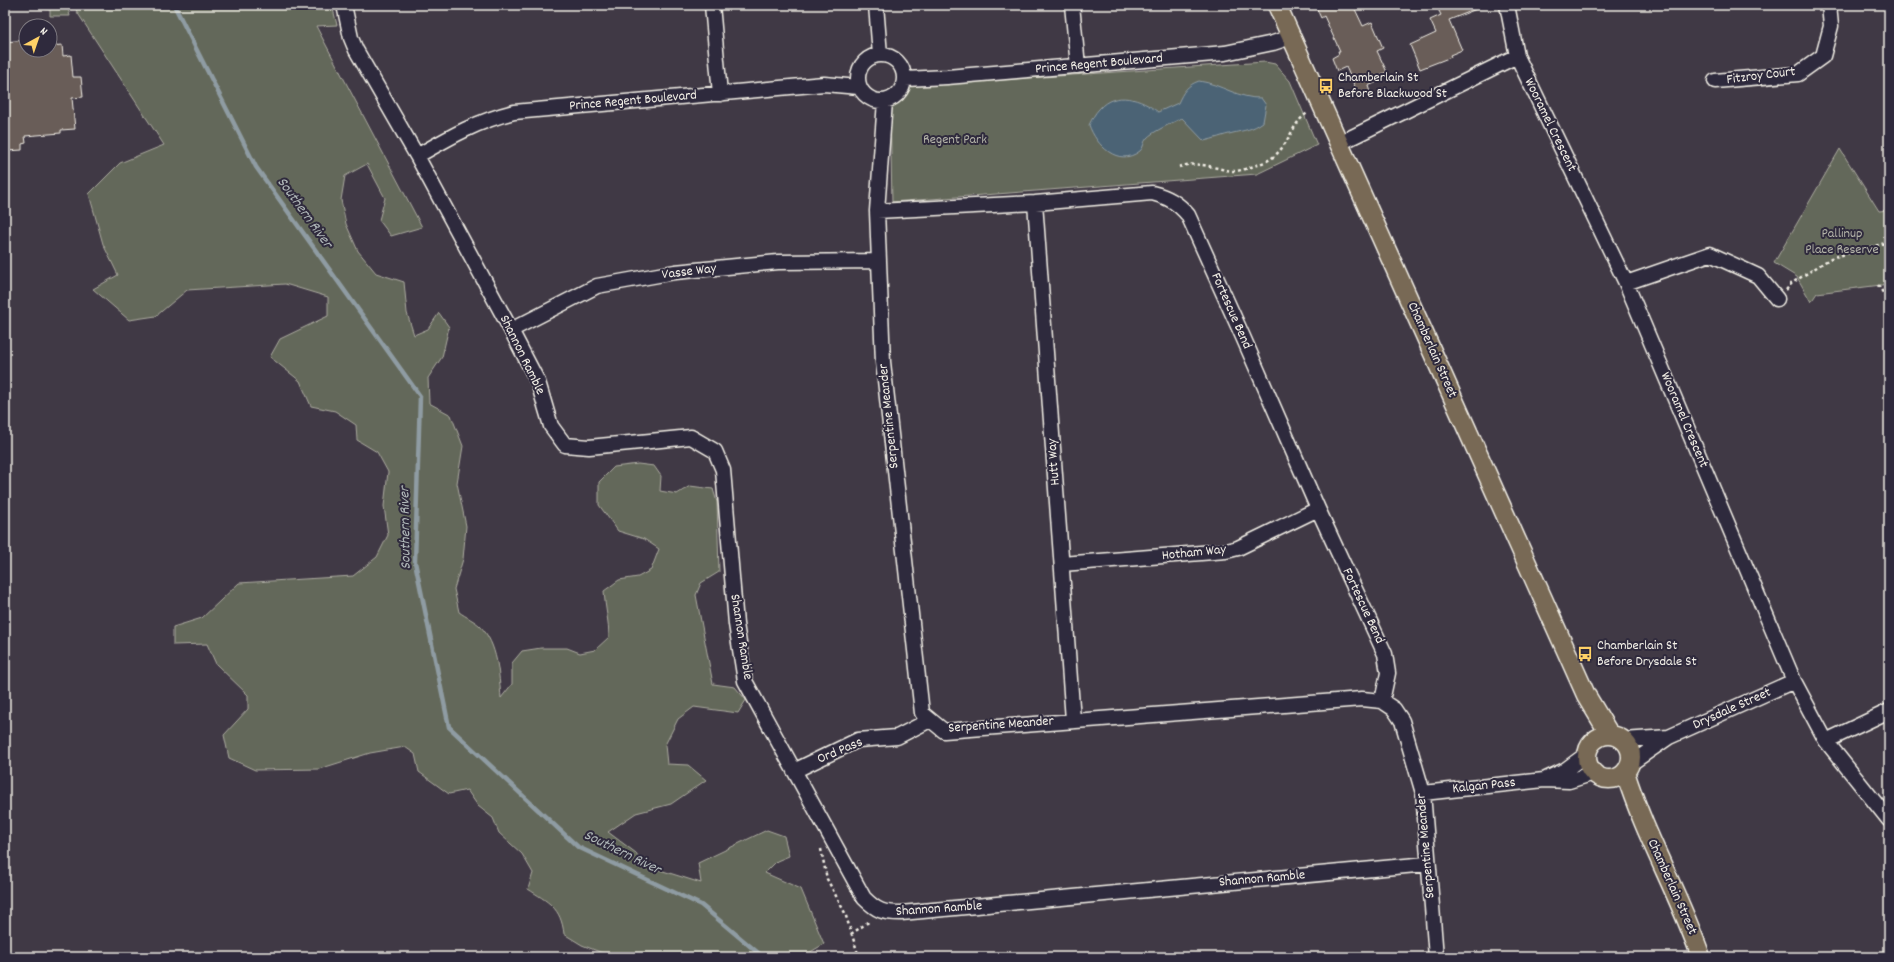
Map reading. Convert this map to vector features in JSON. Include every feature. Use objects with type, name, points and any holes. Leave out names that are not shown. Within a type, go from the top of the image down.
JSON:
[{"type":"main road","name":"Chamberlain Street","points":[[1277,5],[1586,695],[1604,742],[1630,751],[1628,768],[1642,818],[1692,931],[1701,957]]},
{"type":"main road","name":"Chamberlain Street","points":[[1604,742],[1587,760],[1642,818]]},
{"type":"main road","points":[[1601,776],[1620,776],[1628,768]]},
{"type":"street","name":"Shannon Ramble","points":[[344,5],[351,38],[356,50],[417,156],[511,330],[538,382],[551,426],[565,445],[589,447],[691,437],[716,451],[723,470],[736,624],[746,681],[831,840],[864,898],[874,908],[886,913],[901,914],[1427,864]]},
{"type":"street","points":[[712,5],[720,94]]},
{"type":"street","points":[[876,5],[880,55]]},
{"type":"street","points":[[1072,5],[1078,66]]},
{"type":"street","name":"Wooramel Crescent","points":[[1507,5],[1518,56],[1626,283],[1794,681],[1826,741],[1889,820]]},
{"type":"street","name":"Fitzroy Court","points":[[1715,81],[1798,74],[1823,56],[1831,26],[1829,5]]},
{"type":"street","name":"Prince Regent Boulevard","points":[[905,79],[947,77],[1225,53],[1273,43],[1291,37]]},
{"type":"street","points":[[880,55],[890,56],[897,61],[903,71],[905,79],[903,87],[898,94],[892,99],[885,101],[876,101],[868,98],[859,87],[858,76],[860,68],[868,58],[880,55]]},
{"type":"street","points":[[1340,143],[1518,56]]},
{"type":"street","name":"Prince Regent Boulevard","points":[[417,156],[470,126],[492,117],[514,112],[824,84],[859,87]]},
{"type":"street","name":"Serpentine Meander","points":[[885,101],[877,211],[883,362],[922,712],[944,731],[1362,699],[1382,701],[1394,709],[1402,721],[1423,793],[1427,864],[1436,957]]},
{"type":"street","name":"Fortescue Bend","points":[[877,211],[1035,203],[1152,193],[1164,196],[1182,208],[1188,216],[1243,337],[1318,509],[1385,654],[1388,673],[1382,701]]},
{"type":"street","name":"Hutt Way","points":[[1035,203],[1073,720]]},
{"type":"street","points":[[1626,283],[1710,254],[1758,276],[1777,299]]},
{"type":"street","name":"Vasse Way","points":[[511,330],[596,286],[675,272],[778,262],[879,261]]},
{"type":"street","name":"Hotham Way","points":[[1062,564],[1226,551],[1238,548],[1318,509]]},
{"type":"street","name":"Drysdale Street","points":[[1628,768],[1669,737],[1794,681]]},
{"type":"street","points":[[1826,741],[1889,711]]},
{"type":"street","name":"Ord Pass","points":[[794,771],[858,740],[897,737],[930,720]]},
{"type":"street","name":"Drysdale Street","points":[[1604,742],[1669,737]]},
{"type":"street","name":"Kalgan Pass","points":[[1544,780],[1565,770],[1604,742]]},
{"type":"street","name":"Kalgan Pass","points":[[1423,793],[1544,780],[1569,781],[1601,776]]},
{"type":"path","points":[[1179,167],[1189,164],[1199,164],[1234,171],[1267,161],[1287,144],[1300,118],[1311,110]]},
{"type":"path","points":[[1777,299],[1792,283],[1831,258],[1889,242]]},
{"type":"path","points":[[1878,285],[1889,302]]},
{"type":"path","points":[[831,840],[825,843],[820,850],[827,879],[845,913],[858,957]]},
{"type":"path","points":[[851,934],[874,917],[878,910]]},
{"type":"green space","points":[[45,5],[67,5],[70,16],[50,16],[50,10],[46,9]]},
{"type":"green space","points":[[75,5],[332,5],[337,25],[316,26],[422,227],[391,236],[379,220],[385,198],[367,164],[345,176],[341,200],[346,224],[358,251],[376,273],[404,282],[407,313],[414,335],[428,329],[439,313],[449,327],[442,357],[428,378],[429,403],[451,415],[463,446],[457,483],[466,526],[463,559],[454,589],[459,612],[476,622],[486,633],[491,642],[496,660],[501,698],[512,684],[512,663],[522,651],[541,648],[567,648],[580,653],[595,650],[609,637],[604,591],[619,580],[638,577],[651,570],[659,549],[644,539],[618,531],[599,505],[599,482],[614,467],[638,464],[654,466],[661,476],[660,491],[677,494],[690,486],[713,489],[717,502],[719,572],[701,583],[696,595],[713,684],[735,687],[746,700],[738,713],[694,707],[678,719],[665,745],[667,764],[688,765],[706,780],[671,804],[636,813],[608,832],[636,853],[644,865],[701,883],[698,863],[767,830],[784,836],[789,856],[777,861],[765,873],[801,889],[824,944],[802,957],[606,957],[605,954],[582,945],[564,934],[557,911],[528,889],[533,873],[522,854],[499,833],[493,818],[478,806],[467,790],[449,794],[419,772],[415,754],[405,747],[370,753],[319,769],[255,770],[229,758],[224,735],[248,709],[248,695],[216,664],[207,644],[173,645],[173,627],[202,618],[239,583],[353,576],[377,557],[388,535],[384,506],[388,472],[377,452],[357,440],[356,425],[335,411],[311,406],[300,381],[270,357],[280,339],[328,316],[328,297],[285,284],[187,290],[156,316],[129,320],[93,289],[118,275],[103,244],[89,194],[120,163],[164,145],[77,12]]},
{"type":"green space","name":"Regent Park","points":[[1265,62],[1275,64],[1290,81],[1317,145],[1257,174],[892,202],[890,105],[897,93],[909,86]]},
{"type":"green space","name":"Pallinup Place Reserve","points":[[1840,149],[1879,211],[1889,210],[1889,284],[1817,293],[1811,302],[1797,277],[1774,263]]},
{"type":"water","points":[[1199,81],[1245,96],[1261,98],[1266,105],[1263,122],[1255,127],[1204,141],[1182,118],[1163,127],[1150,136],[1140,151],[1132,156],[1124,157],[1116,156],[1109,152],[1102,146],[1092,133],[1089,125],[1095,114],[1105,103],[1120,98],[1128,98],[1144,103],[1158,112],[1178,103],[1186,89]]},
{"type":"building","points":[[1315,5],[1353,5],[1363,26],[1372,22],[1383,48],[1377,51],[1387,72],[1375,77],[1377,82],[1368,86],[1370,92],[1359,96],[1346,67],[1337,71],[1332,58],[1339,54],[1338,51],[1340,51],[1324,16],[1321,18]]},
{"type":"building","points":[[1436,5],[1484,6],[1449,20],[1462,50],[1450,55],[1451,57],[1420,69],[1410,45],[1436,33],[1430,20],[1441,15]]},
{"type":"building","points":[[18,41],[18,58],[58,58],[58,45],[62,45],[63,56],[71,55],[73,77],[81,77],[83,97],[72,98],[75,129],[61,130],[61,133],[25,136],[26,143],[22,144],[22,150],[7,151],[5,123],[5,42]]},
{"type":"waterway","name":"Southern River","points":[[174,5],[256,167],[420,396],[415,562],[449,727],[578,847],[701,905],[763,957]]},
{"type":"place","name":"Chamberlain St Before Blackwood St","points":[[1326,86]]},
{"type":"place","name":"Chamberlain St Before Drysdale St","points":[[1585,654]]}]
